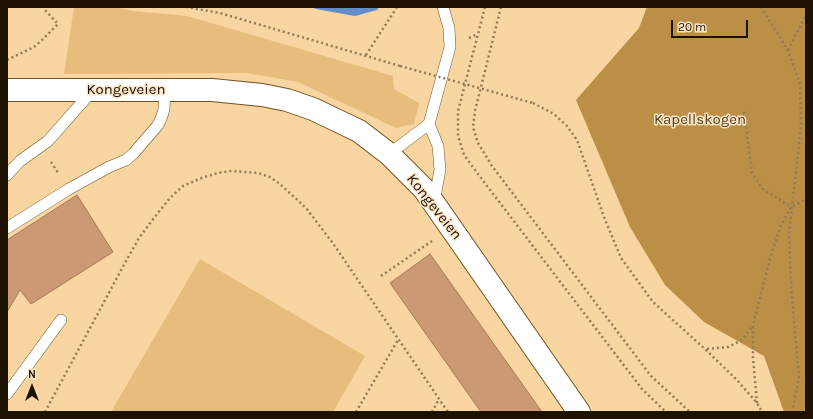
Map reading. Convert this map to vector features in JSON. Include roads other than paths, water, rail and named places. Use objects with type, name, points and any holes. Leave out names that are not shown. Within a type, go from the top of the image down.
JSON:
[{"type":"street","name":"Kongeveien","points":[[7,90],[232,91],[288,100],[319,112],[359,131],[389,154],[413,177],[434,202],[579,412]]},
{"type":"lane","points":[[434,202],[440,170],[438,146],[429,124],[450,46],[449,28],[443,7]]},
{"type":"lane","points":[[7,175],[20,161],[48,141],[93,90]]},
{"type":"lane","points":[[7,228],[69,189],[109,167],[126,160],[133,154],[158,125],[164,108],[165,90]]},
{"type":"lane","points":[[389,154],[429,124]]},
{"type":"lane","points":[[7,394],[61,320]]},
{"type":"water","points":[[309,7],[379,7],[377,10],[355,16]]},
{"type":"park label","name":"Kapellskogen","points":[[700,120]]}]
